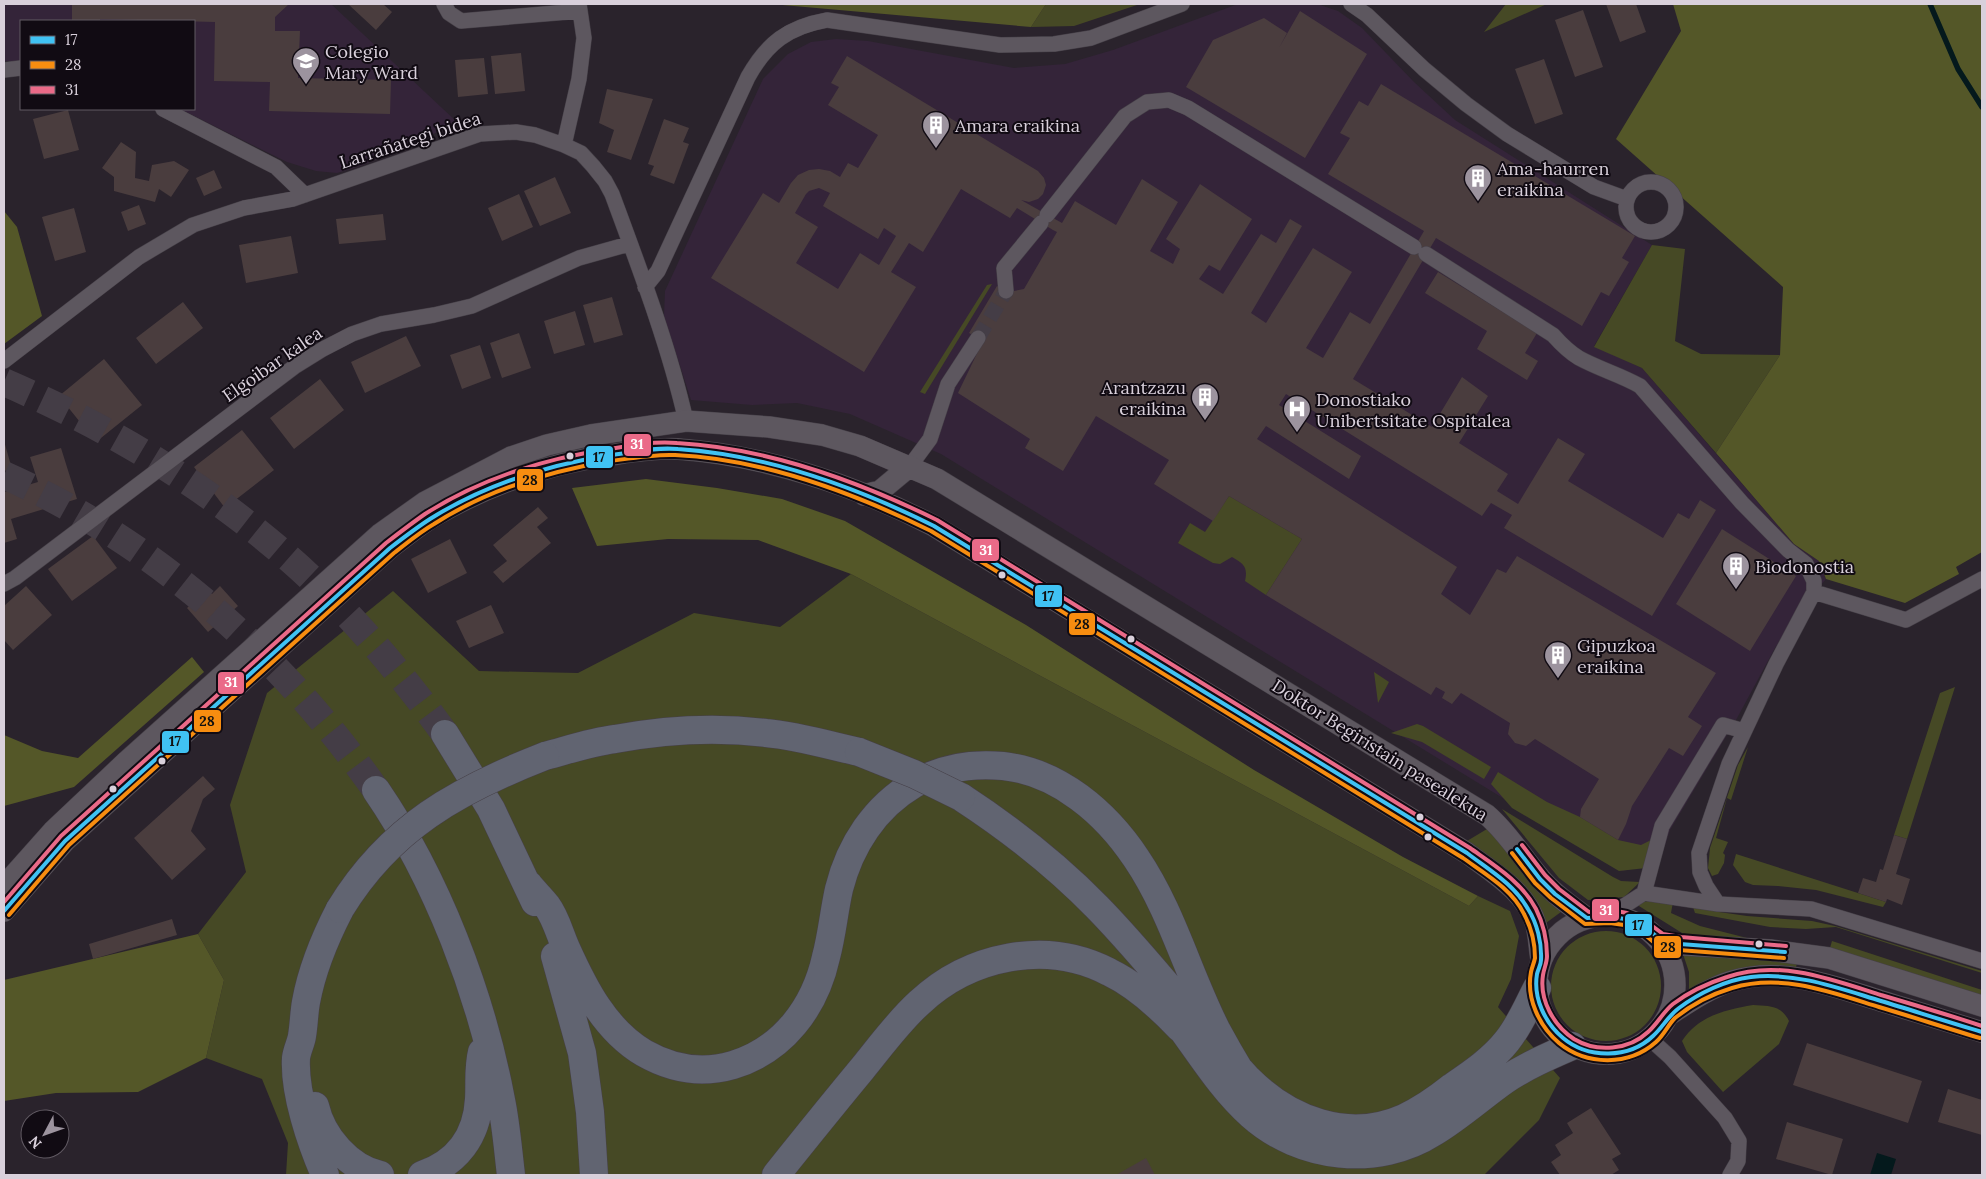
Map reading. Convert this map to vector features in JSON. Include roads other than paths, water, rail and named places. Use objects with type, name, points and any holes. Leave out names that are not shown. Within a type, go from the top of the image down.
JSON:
[{"type":"highway","points":[[325,1175],[312,1142],[298,1083],[296,1057],[302,1036],[306,1001],[313,974],[322,947],[340,909],[365,872],[405,832],[430,812],[502,773],[545,756],[613,739],[661,732],[712,731],[766,733],[806,739],[859,752],[914,774],[961,797],[1008,829],[1056,869],[1096,906],[1134,947],[1240,1071],[1261,1092],[1276,1103],[1308,1120],[1326,1126],[1365,1128],[1384,1125],[1420,1110],[1490,1059],[1508,1040],[1537,988]]},
{"type":"highway","points":[[445,734],[491,809],[528,884],[547,932],[562,978],[582,1053],[590,1112],[594,1175]]},
{"type":"highway","points":[[528,884],[549,908],[575,968],[597,1007],[612,1025],[631,1044],[657,1060],[677,1067],[714,1070],[760,1054],[781,1038],[795,1024],[809,1004],[818,984],[826,958],[839,888],[855,846],[866,826],[880,809],[899,792],[937,772],[985,764],[1012,767],[1038,775],[1066,788],[1091,806],[1115,831],[1136,858],[1167,914],[1217,1030],[1240,1071]]},
{"type":"highway","points":[[376,790],[408,843],[458,949],[486,1034],[502,1101],[511,1175]]},
{"type":"highway","points":[[1056,869],[1093,910],[1138,968],[1217,1077],[1251,1115],[1282,1137],[1319,1150],[1338,1154],[1378,1153],[1416,1142],[1442,1127],[1506,1080],[1536,1062],[1572,1046]]},
{"type":"highway","points":[[776,1175],[919,1002],[949,980],[982,964],[1013,956],[1047,955],[1080,960],[1109,972],[1142,993],[1180,1028]]},
{"type":"highway","points":[[422,1175],[448,1163],[468,1141],[479,1110],[480,1062],[486,1034]]},
{"type":"highway","points":[[302,1036],[308,1056],[310,1082],[316,1112],[327,1134],[346,1156],[358,1166],[380,1175]]},
{"type":"main road","points":[[4,886],[53,831],[127,761],[380,534],[425,502],[511,457],[547,445],[591,435],[686,421],[789,430]]},
{"type":"main road","points":[[686,421],[710,445],[724,454]]},
{"type":"main road","points":[[4,911],[65,841],[390,548],[434,516],[495,486],[552,466],[653,442],[672,435],[686,421]]},
{"type":"main road","points":[[756,461],[741,450],[738,442],[741,436],[748,433],[773,434],[789,430]]},
{"type":"main road","name":"Doktor Begiristain pasealekua","points":[[789,430],[860,446],[937,479],[1150,609],[1497,823],[1550,889],[1587,918]]},
{"type":"main road","points":[[586,458],[634,451],[676,449],[724,454],[801,473],[864,495],[934,526],[1467,853],[1504,882],[1525,903],[1536,924],[1541,959]]},
{"type":"main road","points":[[864,495],[880,491],[910,466]]},
{"type":"main road","points":[[1610,915],[1637,923],[1649,930],[1659,940],[1670,957],[1675,976],[1675,996],[1669,1015],[1661,1028],[1650,1039],[1632,1049],[1612,1054],[1592,1053],[1572,1046],[1558,1035],[1547,1022],[1540,1006],[1537,974],[1541,959],[1552,941],[1568,927],[1587,918],[1610,915]]},
{"type":"main road","points":[[1659,940],[1684,945],[1805,954],[1830,958],[1982,1006]]},
{"type":"main road","points":[[1669,1015],[1713,988],[1732,981],[1767,976],[1785,976],[1820,982],[1982,1032]]},
{"type":"street","points":[[444,4],[449,14],[462,21],[580,7],[584,38],[579,79],[564,145]]},
{"type":"street","points":[[645,287],[658,271],[756,62],[769,46],[786,34],[806,24],[827,20],[1000,45],[1054,44],[1091,38],[1182,4]]},
{"type":"street","points":[[1351,4],[1367,15],[1424,69],[1466,104],[1507,134],[1594,187],[1627,199]]},
{"type":"street","points":[[4,70],[20,68]]},
{"type":"street","points":[[1006,291],[1004,268],[1058,204],[1125,116],[1147,102],[1169,100],[1188,108],[1420,251],[1553,335],[1567,350],[1581,359],[1640,386],[1742,503],[1788,550],[1806,564],[1814,581],[1814,592],[1776,664],[1729,764],[1699,853],[1700,872],[1706,886],[1718,904]]},
{"type":"street","points":[[165,110],[276,166],[305,195]]},
{"type":"street","name":"Larrañategi bidea","points":[[4,361],[139,257],[164,240],[193,226],[244,208],[305,195],[480,134],[516,132],[535,135],[581,153],[605,181],[612,194],[645,287],[679,391],[686,421]]},
{"type":"street","name":"Elgoibar kalea","points":[[4,584],[15,578],[93,520],[294,367],[323,349],[352,334],[381,324],[472,306],[579,258],[629,244]]},
{"type":"street","points":[[910,466],[930,438],[948,384],[978,338]]},
{"type":"street","points":[[1814,592],[1906,620],[1982,579]]},
{"type":"street","points":[[1644,893],[1662,826],[1723,725],[1744,731]]},
{"type":"street","points":[[1610,915],[1644,893],[1718,904],[1811,909],[1982,961]]},
{"type":"street","points":[[1650,1039],[1670,1057],[1725,1118],[1739,1141],[1738,1162],[1730,1175]]},
{"type":"waterway","points":[[1930,4],[1958,69],[1982,107]]},
{"type":"tunnel","points":[[978,338],[1006,291]]},
{"type":"tunnel","points":[[4,382],[97,427],[142,452],[228,509],[307,575],[344,611],[397,671],[445,734]]},
{"type":"tunnel","points":[[4,475],[60,503],[113,534],[163,569],[211,607],[257,649],[299,693],[339,740],[376,790]]},
{"type":"place","name":"Colegio Mary Ward","points":[[306,85]]},
{"type":"place","name":"Amara eraikina","points":[[936,149]]},
{"type":"place","name":"Ama-haurren eraikina","points":[[1478,202]]},
{"type":"place","name":"Arantzazu eraikina","points":[[1205,421]]},
{"type":"place","name":"Donostiako Unibertsitate Ospitalea","points":[[1297,433]]},
{"type":"place","name":"Biodonostia","points":[[1736,590]]},
{"type":"place","name":"Gipuzkoa eraikina","points":[[1558,679]]}]
